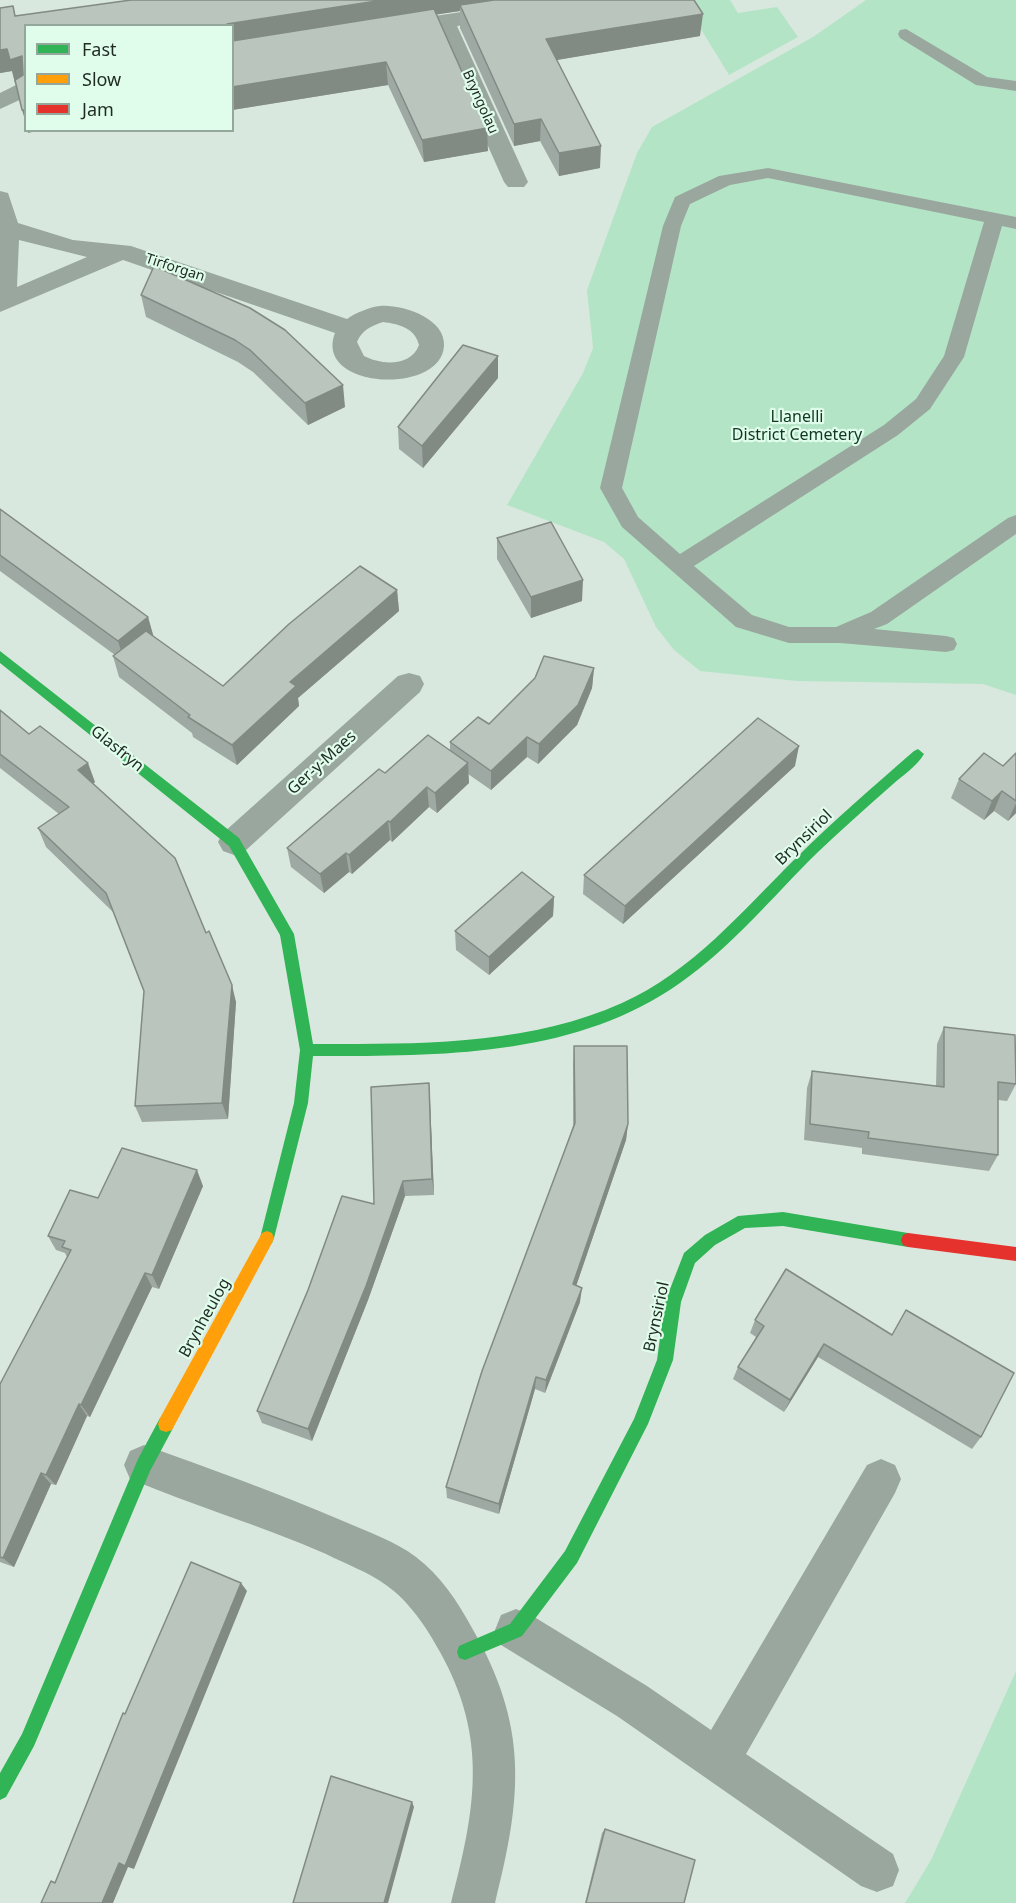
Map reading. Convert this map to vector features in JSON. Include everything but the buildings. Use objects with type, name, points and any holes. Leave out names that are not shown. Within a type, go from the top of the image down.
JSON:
[{"type":"street","points":[[373,33],[583,0]]},
{"type":"street","name":"Bryngolau","points":[[444,22],[516,182]]},
{"type":"street","points":[[0,102],[24,88]]},
{"type":"street","points":[[0,198],[7,227],[2,303],[122,250]]},
{"type":"street","points":[[7,227],[55,245],[86,251],[122,250]]},
{"type":"street","name":"Tirforgan","points":[[122,250],[349,329]]},
{"type":"street","name":"Glasfryn","points":[[0,656],[234,843]]},
{"type":"street","name":"Ger-y-Maes","points":[[234,843],[409,684]]},
{"type":"street","name":"Brynsiriol","points":[[307,1050],[441,1050],[548,1034],[629,1007],[678,978],[773,890],[823,839],[918,754]]},
{"type":"street","name":"Brynheulog","points":[[0,1791],[28,1740],[144,1465],[266,1241],[301,1103],[307,1050],[287,934],[234,843]]},
{"type":"street","name":"Brynsiriol","points":[[465,1652],[516,1630],[571,1557],[640,1424],[665,1360],[674,1302],[689,1258],[710,1240],[743,1221],[783,1219],[908,1240],[1016,1254]]},
{"type":"street","points":[[144,1465],[290,1518],[402,1571],[438,1611],[465,1652],[482,1690],[496,1752],[496,1800],[473,1903]]},
{"type":"street","points":[[718,1760],[880,1479]]},
{"type":"street","points":[[516,1630],[632,1701],[877,1870]]},
{"type":"lane","points":[[906,34],[982,81],[1016,86]]},
{"type":"lane","points":[[946,644],[838,635],[789,635],[744,621],[630,522],[611,488],[672,226],[682,201],[724,180],[768,173],[1016,222]]},
{"type":"lane","points":[[679,565],[891,430],[923,404],[954,357],[995,218]]},
{"type":"lane","points":[[838,635],[879,618],[1016,523]]},
{"type":"green space","points":[[683,0],[730,0],[738,13],[777,7],[798,37],[729,75]]},
{"type":"green space","name":"Llanelli District Cemetery","points":[[866,0],[1016,0],[1016,695],[983,684],[797,681],[700,671],[674,650],[656,627],[624,559],[604,542],[507,505],[583,373],[593,348],[587,290],[637,153],[652,127],[813,37]]},
{"type":"green space","points":[[1016,1671],[1016,1903],[905,1903],[931,1860]]},
{"type":"traffic: fast","points":[[0,656],[234,842],[287,934],[307,1050],[301,1103],[267,1238]]},
{"type":"traffic: fast","points":[[307,1050],[429,1049],[511,1041],[590,1022],[628,1007],[677,978],[720,942],[815,847],[918,754]]},
{"type":"traffic: fast","points":[[465,1652],[516,1630],[571,1557],[640,1424],[665,1360],[673,1302],[689,1258],[710,1240],[743,1221],[783,1219],[908,1240]]},
{"type":"traffic: fast","points":[[0,1791],[28,1740],[144,1465],[166,1424]]},
{"type":"traffic: slow","points":[[166,1424],[267,1238]]},
{"type":"traffic: jam","points":[[908,1240],[1016,1254]]}]
